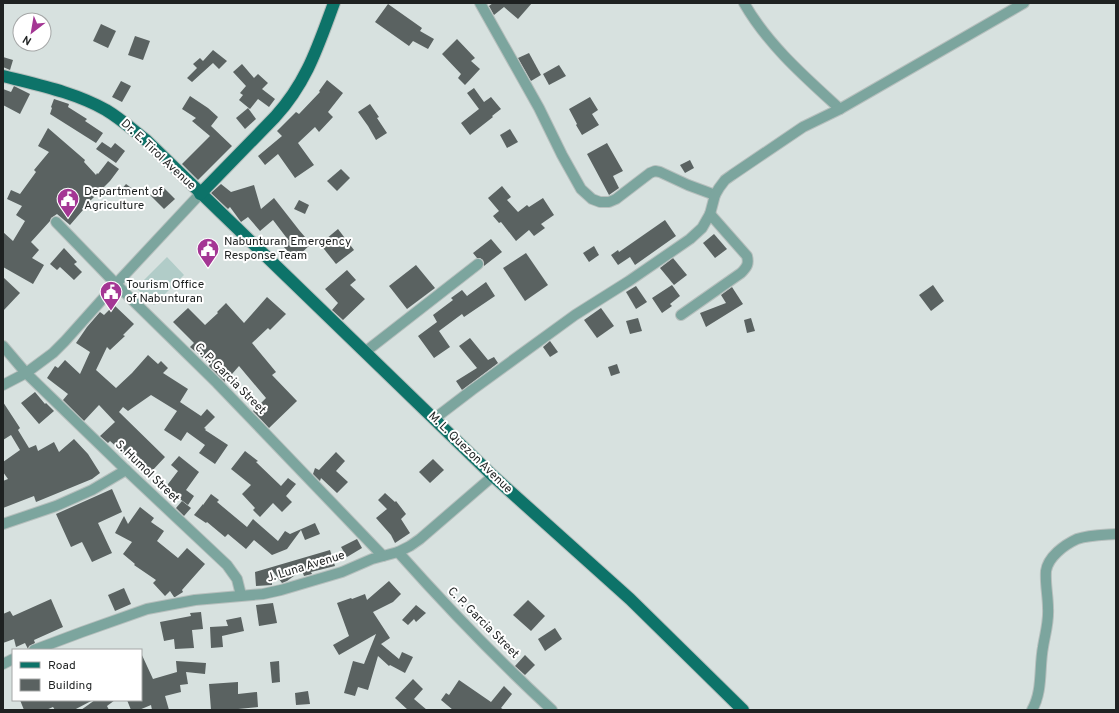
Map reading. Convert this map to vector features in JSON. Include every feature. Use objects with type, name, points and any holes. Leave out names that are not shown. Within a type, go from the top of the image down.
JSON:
[{"type":"main road","points":[[200,194],[275,117],[289,100],[313,59],[334,3]]},
{"type":"main road","name":"Dr. E. Tirol Avenue","points":[[3,76],[66,93],[106,110],[146,140],[200,194]]},
{"type":"main road","name":"M. L. Quezon Avenue","points":[[200,194],[493,476],[630,599],[743,710]]},
{"type":"street","points":[[480,3],[539,108],[562,155],[581,189],[592,199],[600,202],[609,202],[616,199],[650,173],[655,171],[715,195]]},
{"type":"street","points":[[744,3],[750,14],[771,42],[796,69],[840,109]]},
{"type":"street","points":[[434,419],[575,315],[629,281],[690,239],[702,228],[710,214],[715,195],[725,180],[732,175],[803,127],[840,109],[1024,3]]},
{"type":"street","points":[[3,385],[26,373],[53,353],[200,194]]},
{"type":"street","points":[[681,315],[741,273],[748,264],[747,256],[710,214]]},
{"type":"street","name":"C. P. Garcia Street","points":[[56,222],[116,284],[217,383],[383,556]]},
{"type":"street","points":[[365,352],[478,264]]},
{"type":"street","name":"S. Humol Street","points":[[3,346],[26,373],[227,565],[237,579],[241,595]]},
{"type":"street","points":[[3,524],[56,506],[92,490],[126,470]]},
{"type":"street","name":"J. Luna Avenue","points":[[37,649],[147,609],[195,600],[263,594],[281,590],[327,577],[372,559],[398,552],[420,539],[493,476]]},
{"type":"street","points":[[1032,710],[1038,697],[1041,678],[1042,648],[1047,628],[1048,610],[1046,570],[1050,561],[1057,552],[1077,539],[1094,535],[1116,534]]},
{"type":"street","name":"C. P. Garcia Street","points":[[398,552],[465,625],[552,710]]},
{"type":"street","points":[[3,664],[12,660]]},
{"type":"shaded area","points":[[167,257],[184,275],[154,305],[136,288]]},
{"type":"building","points":[[493,3],[532,3],[518,19],[504,7],[494,15],[489,6]]},
{"type":"building","points":[[388,4],[422,28],[420,31],[434,39],[428,49],[413,41],[409,46],[375,22]]},
{"type":"building","points":[[101,24],[116,31],[108,48],[93,41]]},
{"type":"building","points":[[135,36],[150,41],[143,60],[128,55]]},
{"type":"building","points":[[457,39],[475,58],[471,61],[480,69],[465,85],[458,78],[461,74],[442,54]]},
{"type":"building","points":[[213,50],[227,61],[219,69],[213,63],[192,82],[187,78],[197,68],[193,64],[200,58],[203,61]]},
{"type":"building","points":[[529,53],[541,75],[531,81],[518,58]]},
{"type":"building","points":[[3,57],[13,60],[10,70],[3,67]]},
{"type":"building","points":[[242,64],[254,78],[258,74],[268,83],[262,89],[275,99],[269,107],[258,99],[250,109],[239,100],[243,95],[240,93],[246,86],[233,72]]},
{"type":"building","points":[[559,65],[566,76],[549,85],[543,74]]},
{"type":"building","points":[[327,80],[343,93],[328,112],[333,117],[319,132],[315,127],[298,143],[314,165],[295,178],[278,154],[265,165],[258,156],[282,136],[277,131],[296,112],[299,114],[320,92],[319,91]]},
{"type":"building","points":[[121,81],[131,86],[122,102],[112,97]]},
{"type":"building","points":[[14,86],[30,94],[20,114],[3,105],[3,89],[11,92]]},
{"type":"building","points":[[474,88],[484,102],[491,97],[501,109],[470,135],[461,123],[479,109],[467,93]]},
{"type":"building","points":[[190,96],[218,117],[211,126],[232,146],[198,180],[182,164],[210,136],[192,121],[196,118],[182,109]]},
{"type":"building","points":[[590,97],[598,110],[592,114],[599,125],[582,135],[569,109]]},
{"type":"building","points":[[54,99],[69,104],[68,107],[87,119],[85,121],[103,133],[96,143],[50,114]]},
{"type":"building","points":[[370,104],[387,133],[376,140],[358,112]]},
{"type":"building","points":[[248,108],[256,119],[245,129],[236,118]]},
{"type":"building","points":[[48,128],[85,160],[84,162],[96,175],[108,161],[119,169],[110,181],[82,209],[83,210],[70,225],[57,214],[51,218],[31,242],[39,250],[32,258],[44,265],[33,284],[3,267],[3,232],[13,241],[25,221],[16,215],[22,206],[7,199],[11,190],[20,194],[36,172],[34,170],[49,152],[38,146]]},
{"type":"building","points":[[510,129],[518,142],[507,148],[500,135]]},
{"type":"building","points":[[102,142],[111,148],[115,143],[125,151],[116,163],[96,149]]},
{"type":"building","points":[[607,143],[623,171],[613,176],[619,188],[609,195],[587,154]]},
{"type":"building","points":[[690,160],[694,168],[685,173],[680,165]]},
{"type":"building","points":[[341,169],[350,178],[337,191],[327,181]]},
{"type":"building","points":[[126,184],[134,190],[129,197],[121,190]]},
{"type":"building","points":[[221,184],[231,192],[254,185],[261,209],[274,198],[311,244],[295,259],[283,246],[289,241],[273,220],[260,231],[248,217],[241,222],[230,207],[228,209],[211,193]]},
{"type":"building","points":[[161,185],[175,199],[164,209],[150,195]]},
{"type":"building","points":[[502,186],[511,197],[507,200],[518,212],[527,205],[529,207],[543,198],[554,215],[541,224],[545,228],[534,236],[529,230],[516,241],[501,222],[499,223],[493,216],[499,211],[488,198]]},
{"type":"building","points":[[299,200],[309,205],[305,214],[294,209]]},
{"type":"building","points":[[665,220],[676,236],[635,265],[630,257],[618,265],[611,255],[618,250],[619,252]]},
{"type":"building","points":[[338,229],[354,250],[336,264],[320,244]]},
{"type":"building","points":[[714,234],[727,249],[715,258],[703,243]]},
{"type":"building","points":[[491,239],[502,252],[484,266],[483,260],[477,258],[473,253]]},
{"type":"building","points":[[594,246],[599,255],[589,262],[583,253]]},
{"type":"building","points":[[64,248],[77,262],[74,264],[82,272],[74,280],[60,267],[57,270],[50,264]]},
{"type":"building","points":[[526,253],[548,285],[525,301],[503,268]]},
{"type":"building","points":[[673,258],[687,275],[674,285],[660,268]]},
{"type":"building","points":[[416,265],[435,288],[407,309],[389,286]]},
{"type":"building","points":[[347,270],[356,280],[350,285],[365,299],[343,320],[332,310],[338,303],[325,289]]},
{"type":"building","points":[[3,277],[20,293],[3,311]]},
{"type":"building","points":[[486,282],[495,296],[464,317],[462,314],[439,331],[450,347],[434,358],[418,336],[437,322],[433,315],[453,300],[451,298],[462,290],[467,296]]},
{"type":"building","points":[[672,285],[680,296],[670,304],[672,306],[662,313],[652,298]]},
{"type":"building","points":[[933,285],[944,301],[931,311],[919,295]]},
{"type":"building","points":[[636,286],[647,302],[636,309],[626,292]]},
{"type":"building","points":[[732,287],[743,304],[706,327],[700,313],[726,303],[721,295]]},
{"type":"building","points":[[267,297],[286,314],[270,330],[268,328],[252,343],[276,372],[272,375],[297,401],[269,428],[253,411],[266,398],[239,366],[225,382],[209,366],[210,364],[190,347],[194,343],[173,322],[188,308],[205,325],[226,303],[244,323]]},
{"type":"building","points":[[114,305],[134,324],[123,335],[125,336],[110,350],[107,347],[96,370],[116,388],[148,355],[158,364],[161,361],[168,368],[163,373],[188,389],[180,402],[201,416],[207,409],[215,417],[204,428],[228,445],[215,464],[199,453],[205,445],[187,432],[181,441],[164,430],[177,411],[151,395],[128,411],[123,407],[119,412],[165,457],[151,472],[134,455],[130,459],[110,441],[108,443],[100,436],[115,422],[99,405],[84,421],[63,400],[68,394],[47,378],[55,366],[58,368],[65,360],[80,374],[90,352],[76,343],[100,312],[104,315]]},
{"type":"building","points":[[601,308],[614,326],[597,338],[584,320]]},
{"type":"building","points":[[638,318],[642,331],[630,334],[626,321]]},
{"type":"building","points":[[751,318],[755,331],[747,333],[744,320]]},
{"type":"building","points":[[470,338],[488,360],[494,357],[498,363],[462,390],[456,381],[477,368],[459,346]]},
{"type":"building","points":[[550,341],[558,352],[550,357],[543,347]]},
{"type":"building","points":[[617,364],[620,373],[611,376],[608,367]]},
{"type":"building","points":[[35,392],[45,404],[46,403],[54,411],[39,424],[21,403]]},
{"type":"building","points":[[3,402],[20,428],[18,430],[29,448],[36,445],[38,451],[54,442],[59,452],[74,439],[88,454],[100,473],[92,479],[36,502],[34,496],[3,508],[3,481],[8,479],[3,472],[3,462],[20,450],[11,435],[3,440]]},
{"type":"building","points":[[245,451],[258,461],[256,462],[281,486],[288,478],[296,484],[286,496],[292,502],[282,512],[273,503],[260,517],[253,510],[255,508],[242,494],[251,485],[231,469]]},
{"type":"building","points":[[336,452],[345,461],[336,471],[348,482],[337,493],[321,478],[320,481],[313,474],[315,468],[319,470]]},
{"type":"building","points":[[179,456],[199,472],[186,490],[194,496],[188,505],[165,488],[178,471],[171,465]]},
{"type":"building","points":[[433,459],[444,470],[430,483],[419,472]]},
{"type":"building","points":[[112,489],[122,512],[98,523],[112,553],[92,562],[82,542],[71,547],[56,514]]},
{"type":"building","points":[[385,493],[395,502],[396,501],[406,514],[401,519],[410,533],[395,543],[391,535],[376,518],[387,509],[378,500]]},
{"type":"building","points":[[211,494],[219,500],[217,502],[247,527],[253,519],[278,541],[285,531],[290,534],[315,523],[320,534],[305,540],[301,530],[287,549],[272,555],[254,540],[246,549],[228,534],[225,537],[207,522],[206,523],[194,515]]},
{"type":"building","points":[[182,501],[191,508],[184,516],[176,508]]},
{"type":"building","points":[[140,507],[154,518],[151,522],[164,531],[157,541],[178,558],[187,548],[205,564],[182,590],[183,592],[175,597],[170,591],[165,596],[153,583],[156,580],[134,565],[135,564],[123,554],[132,542],[115,533],[124,516],[128,524]]},
{"type":"building","points":[[357,539],[362,548],[347,557],[341,547]]},
{"type":"building","points":[[330,550],[335,566],[311,572],[312,574],[304,576],[302,570],[282,583],[271,569],[272,585],[256,586],[255,572]]},
{"type":"building","points":[[389,581],[401,594],[393,602],[373,612],[390,638],[381,644],[399,659],[402,652],[413,657],[405,673],[390,665],[389,666],[378,656],[368,690],[358,687],[355,696],[344,693],[353,661],[364,664],[376,634],[339,655],[333,645],[349,636],[337,603],[365,594],[367,600]]},
{"type":"building","points":[[124,588],[131,604],[115,611],[108,595]]},
{"type":"building","points":[[51,599],[63,627],[34,640],[35,643],[29,646],[28,649],[25,643],[16,647],[14,639],[3,643],[3,614],[10,611],[13,616]]},
{"type":"building","points":[[528,600],[545,616],[531,631],[513,615]]},
{"type":"building","points":[[273,603],[277,623],[259,626],[256,605]]},
{"type":"building","points":[[416,605],[426,613],[416,622],[414,619],[408,625],[402,620]]},
{"type":"building","points":[[201,612],[203,629],[192,630],[194,648],[175,649],[174,639],[164,641],[160,622],[191,616],[190,613]]},
{"type":"building","points":[[241,617],[244,631],[222,636],[223,647],[211,648],[210,627],[228,626],[226,620]]},
{"type":"building","points":[[555,628],[562,639],[545,651],[538,639]]},
{"type":"building","points":[[142,655],[153,679],[177,672],[176,661],[206,663],[205,674],[186,672],[188,684],[180,685],[181,692],[165,696],[169,710],[152,710],[151,705],[139,710],[131,710],[127,701],[142,701]]},
{"type":"building","points":[[525,655],[535,665],[525,675],[515,666]]},
{"type":"building","points":[[279,661],[280,682],[272,683],[270,662]]},
{"type":"building","points":[[413,679],[423,689],[414,699],[427,710],[408,710],[395,698]]},
{"type":"building","points":[[459,680],[491,702],[504,686],[512,694],[501,708],[504,710],[453,710],[441,700],[446,693],[449,695]]},
{"type":"building","points":[[238,682],[238,694],[257,692],[258,707],[211,710],[209,684]]},
{"type":"building","points":[[308,691],[310,704],[296,705],[295,693]]},
{"type":"building","points":[[20,701],[91,701],[74,710],[55,710],[53,707],[46,710],[24,710]]},
{"type":"building","points":[[94,701],[114,701],[107,706],[109,710],[81,710]]},
{"type":"place","name":"Department of Agriculture","points":[[68,218]]},
{"type":"place","name":"Nabunturan Emergency Response Team","points":[[208,268]]},
{"type":"place","name":"Tourism Office of Nabunturan","points":[[111,312]]}]
